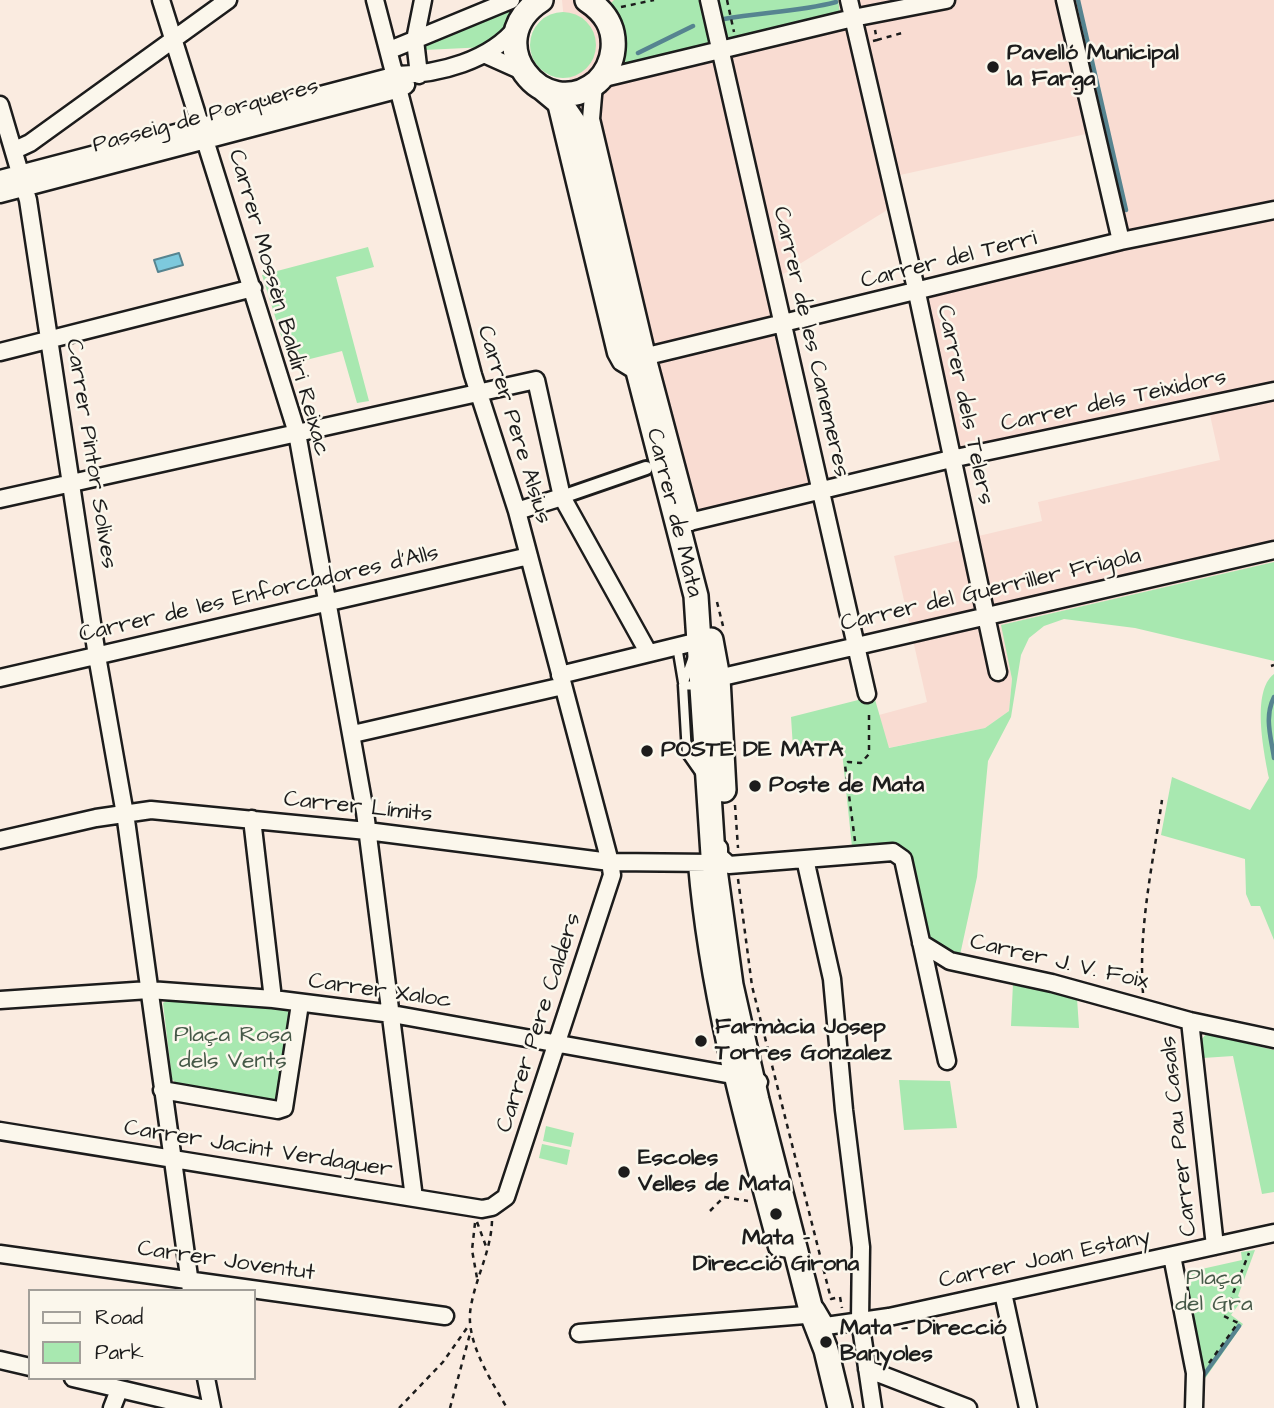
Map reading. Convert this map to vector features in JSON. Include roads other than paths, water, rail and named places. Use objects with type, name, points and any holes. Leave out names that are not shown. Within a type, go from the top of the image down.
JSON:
[{"type":"main road","points":[[523,72],[515,49],[518,25],[524,15],[541,0]]},
{"type":"main road","points":[[549,94],[592,84],[609,66],[613,37],[609,22],[589,0]]},
{"type":"main road","name":"Carrer de Mata","points":[[523,72],[549,94],[574,123],[634,360],[684,523],[696,596],[688,643],[701,683],[710,812],[723,868]]},
{"type":"main road","name":"Carrer de Mata","points":[[574,123],[592,84]]},
{"type":"main road","points":[[696,596],[710,636],[701,683],[722,753],[723,868],[731,985],[741,1076],[786,1215],[786,1248],[832,1319]]},
{"type":"main road","points":[[723,868],[745,989],[782,1147],[832,1319],[825,1350],[840,1408]]},
{"type":"street","name":"Carrer Mossèn Baldiri Reixac","points":[[161,0],[297,433],[353,734],[368,831],[414,1198]]},
{"type":"street","points":[[15,150],[30,144],[228,0]]},
{"type":"street","name":"Carrer Pere Alsius","points":[[375,0],[466,351],[517,511],[611,862]]},
{"type":"street","points":[[419,75],[415,40],[423,0]]},
{"type":"street","points":[[390,50],[511,0]]},
{"type":"street","name":"Carrer de les Canemeres","points":[[709,0],[867,694]]},
{"type":"street","name":"Carrer dels Telers","points":[[849,0],[917,293],[998,672]]},
{"type":"street","points":[[592,84],[720,49],[853,18],[946,0]]},
{"type":"street","points":[[1065,0],[1121,241]]},
{"type":"street","name":"Passeig de Porqueres","points":[[0,194],[24,180],[398,82],[486,55],[508,38],[518,25]]},
{"type":"street","points":[[486,55],[523,72]]},
{"type":"street","name":"Carrer de Mata","points":[[592,84],[592,119],[634,360]]},
{"type":"street","points":[[549,94],[634,360]]},
{"type":"street","name":"Carrer Pintor Solives","points":[[0,105],[24,180],[50,339],[97,656],[124,813],[190,1285]]},
{"type":"street","name":"Passeig de Porqueres","points":[[0,179],[24,180]]},
{"type":"street","name":"Carrer del Terri","points":[[634,360],[1121,241],[1274,210]]},
{"type":"street","points":[[0,352],[253,288]]},
{"type":"street","points":[[0,499],[536,380],[562,497],[649,652]]},
{"type":"street","name":"Carrer dels Teixidors","points":[[684,523],[951,459],[1274,391]]},
{"type":"street","points":[[517,511],[646,468]]},
{"type":"street","name":"Carrer del Guerriller Frigola","points":[[701,683],[855,645],[1274,550]]},
{"type":"street","name":"Carrer de les Enforcadores d'Alls","points":[[0,678],[529,556]]},
{"type":"street","points":[[353,734],[562,681],[649,652],[688,643]]},
{"type":"street","name":"Carrer Límits","points":[[0,840],[124,813],[151,810],[368,831],[611,862],[723,868],[893,852],[903,859],[922,943]]},
{"type":"street","points":[[252,819],[273,999]]},
{"type":"street","points":[[805,859],[832,979],[844,1110],[861,1247],[832,1319]]},
{"type":"street","name":"Carrer Pere Calders","points":[[492,1212],[506,1197],[559,1042],[612,875],[611,862]]},
{"type":"street","points":[[922,943],[947,1061]]},
{"type":"street","name":"Carrer J. V. Foix","points":[[922,943],[950,961],[1145,1006],[1190,1021],[1274,1039]]},
{"type":"street","name":"Carrer Xaloc","points":[[0,1000],[149,990],[273,999],[392,1014],[741,1076]]},
{"type":"street","points":[[162,1090],[278,1110],[284,1108],[300,1004]]},
{"type":"street","name":"Carrer Pau Casals","points":[[1190,1021],[1215,1246]]},
{"type":"street","points":[[782,1147],[771,1130],[759,1082],[741,1076],[765,1204],[786,1248]]},
{"type":"street","name":"Carrer Jacint Verdaguer","points":[[0,1131],[492,1212]]},
{"type":"street","points":[[786,1215],[832,1319],[867,1369],[873,1408]]},
{"type":"street","name":"Carrer Joan Estany","points":[[579,1333],[889,1317],[1274,1233]]},
{"type":"street","name":"Carrer Joventut","points":[[0,1254],[223,1289]]},
{"type":"street","points":[[1172,1256],[1195,1373],[1194,1408]]},
{"type":"street","name":"Carrer Joventut","points":[[256,1293],[445,1316]]},
{"type":"street","points":[[1003,1293],[1028,1408]]},
{"type":"street","points":[[0,1360],[28,1367]]},
{"type":"street","points":[[867,1369],[968,1408]]},
{"type":"street","points":[[81,1380],[201,1408]]},
{"type":"street","points":[[206,1380],[212,1408]]},
{"type":"street","points":[[112,1408],[119,1390]]},
{"type":"water","points":[[179,253],[183,265],[158,272],[154,260]]},
{"type":"waterway","points":[[1078,0],[1126,210]]},
{"type":"waterway","points":[[724,19],[836,2]]},
{"type":"waterway","points":[[638,53],[693,26]]},
{"type":"waterway","points":[[1274,697],[1269,712],[1274,758]]},
{"type":"waterway","points":[[1204,1375],[1239,1326]]},
{"type":"place","name":"Pavelló Municipal la Farga","points":[[993,67]]},
{"type":"place","name":"POSTE DE MATA","points":[[647,751]]},
{"type":"place","name":"Poste de Mata","points":[[755,786]]},
{"type":"place","name":"Farmàcia Josep Torres Gonzalez","points":[[701,1041]]},
{"type":"place","name":"Escoles Velles de Mata","points":[[624,1172]]},
{"type":"place","name":"Mata - Direcció Girona","points":[[776,1214]]},
{"type":"place","name":"Mata - Direcció Banyoles","points":[[826,1342]]},
{"type":"park label","name":"Plaça Rosa dels Vents","points":[[233,1049]]},
{"type":"park label","name":"Plaça del Gra","points":[[1214,1292]]}]
